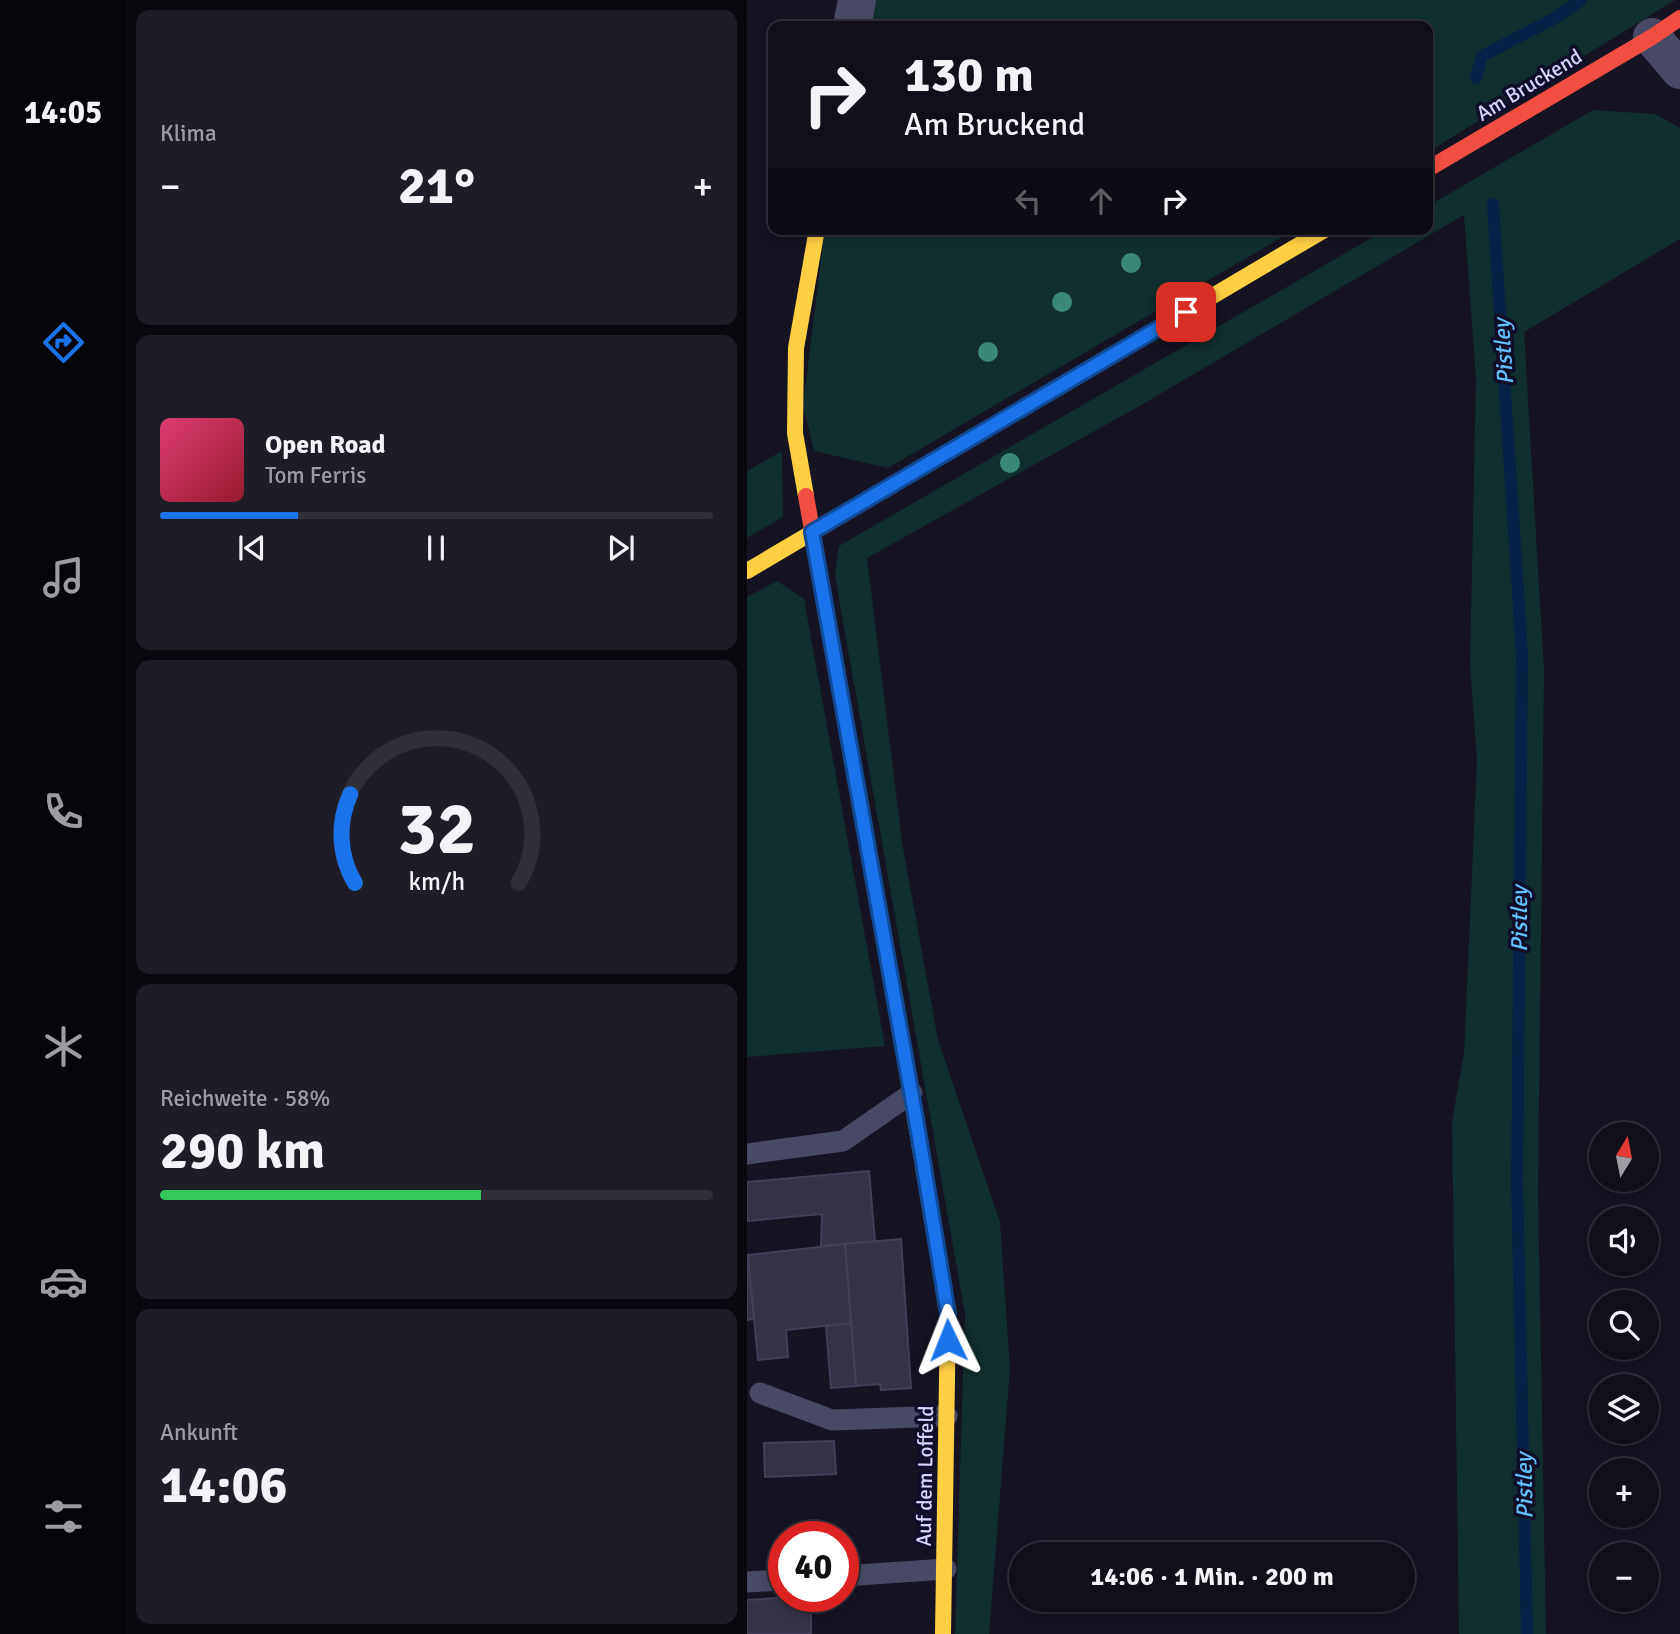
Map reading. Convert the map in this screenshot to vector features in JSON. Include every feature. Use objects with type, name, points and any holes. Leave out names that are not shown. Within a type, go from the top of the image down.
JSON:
[{"type":"street","points":[[853,21],[857,0]]},
{"type":"street","points":[[1671,26],[1680,70]]},
{"type":"street","name":"Am Bruckend","points":[[1433,166],[1671,26]]},
{"type":"street","name":"Auf dem Loffeld","points":[[816,235],[797,348],[795,433],[912,1093],[948,1314],[943,1634]]},
{"type":"street","points":[[747,571],[1316,235]]},
{"type":"lane","points":[[747,1154],[843,1141],[912,1093]]},
{"type":"lane","points":[[760,1393],[832,1420],[947,1416]]},
{"type":"lane","points":[[859,1575],[946,1569]]},
{"type":"lane","points":[[747,1582],[768,1581]]},
{"type":"green space","points":[[863,0],[1675,0],[1433,149],[1433,21],[860,21]]},
{"type":"green space","points":[[1593,110],[1655,114],[1680,128],[1680,239],[1524,332],[1544,670],[1538,1193],[1546,1634],[1459,1634],[1452,1121],[1464,1054],[1477,759],[1470,665],[1476,378],[1464,215],[1433,233],[1433,203]]},
{"type":"green space","points":[[824,235],[1286,235],[888,468],[814,451],[803,405]]},
{"type":"green space","points":[[1377,235],[1430,235],[1143,404],[867,558],[902,842],[938,1040],[1000,1222],[1010,1369],[989,1634],[955,1634],[965,1314],[835,576],[839,546]]},
{"type":"green space","points":[[782,451],[783,517],[747,538],[747,471]]},
{"type":"green space","points":[[777,581],[804,599],[885,1046],[747,1057],[747,597]]},
{"type":"building","points":[[869,1171],[875,1241],[821,1246],[822,1214],[747,1221],[747,1182]]},
{"type":"building","points":[[901,1239],[911,1388],[881,1390],[880,1384],[856,1386],[845,1244]]},
{"type":"building","points":[[845,1244],[851,1323],[786,1330],[788,1357],[758,1360],[748,1255]]},
{"type":"building","points":[[747,1255],[754,1319],[747,1320]]},
{"type":"building","points":[[851,1323],[856,1386],[831,1388],[826,1326]]},
{"type":"building","points":[[834,1441],[836,1474],[765,1477],[764,1443]]},
{"type":"building","points":[[768,1599],[768,1612],[811,1612],[811,1634],[747,1634],[747,1600]]},
{"type":"waterway","name":"Pistley","points":[[1476,78],[1482,56],[1555,18],[1581,0]]},
{"type":"waterway","name":"Pistley","points":[[1493,204],[1522,655],[1517,1181],[1527,1634]]},
{"type":"traffic: slow","points":[[806,496],[795,433],[796,348],[816,235]]},
{"type":"traffic: slow","points":[[747,571],[1316,235]]},
{"type":"traffic: slow","points":[[897,1010],[948,1314],[943,1634]]},
{"type":"traffic: jam","points":[[1433,166],[1680,18]]},
{"type":"traffic: jam","points":[[806,496],[897,1010]]},
{"type":"route","points":[[948,1340],[948,1314],[918,1131],[812,532],[1186,312]]}]
